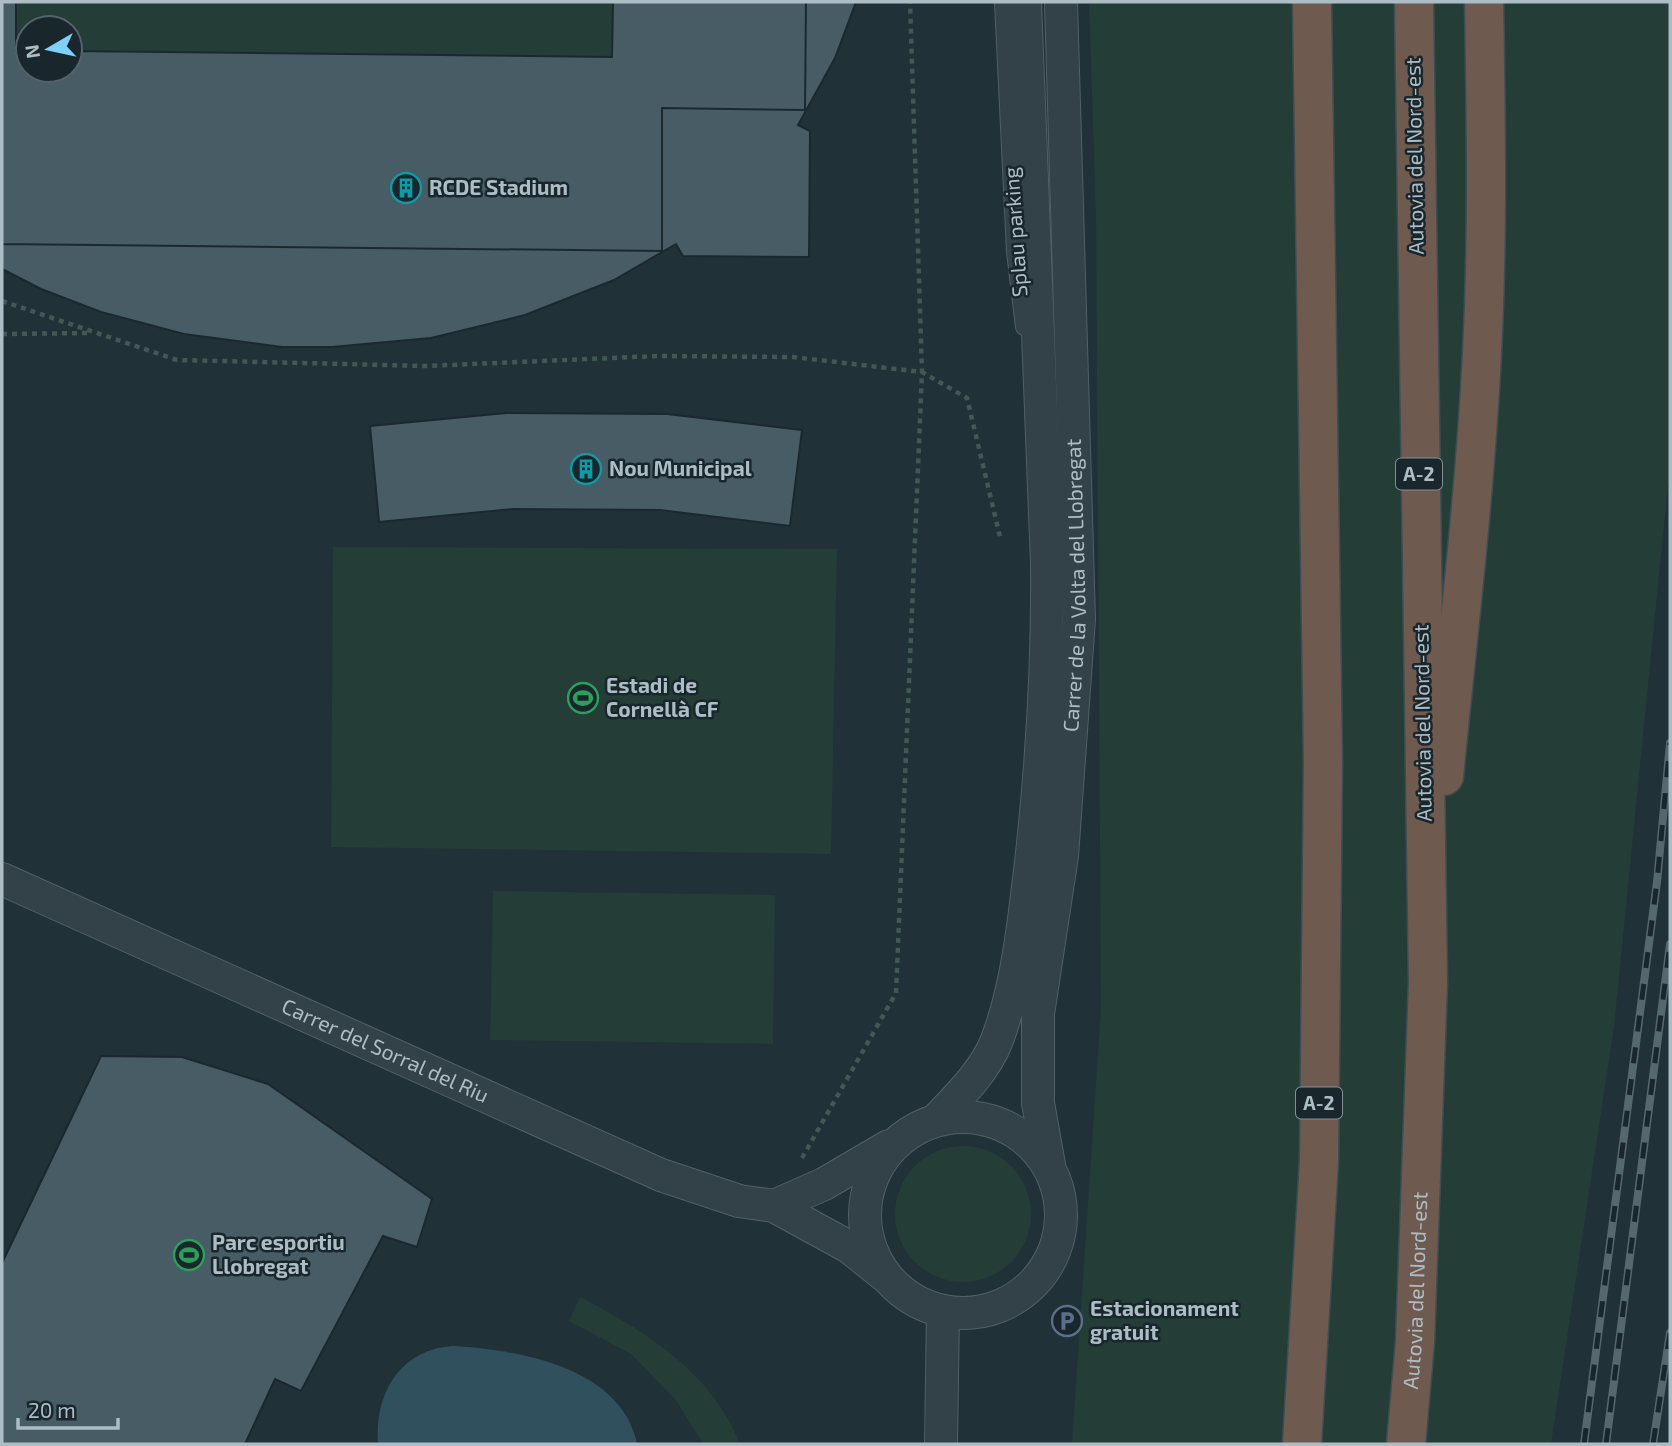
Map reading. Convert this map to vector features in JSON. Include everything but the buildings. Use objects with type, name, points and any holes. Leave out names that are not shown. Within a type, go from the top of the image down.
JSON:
[{"type":"highway","name":"A-2","points":[[1302,1444],[1319,1161],[1323,788],[1312,2]]},
{"type":"highway","name":"Autovia del Nord-est","points":[[1406,1444],[1422,1187],[1427,946],[1414,2]]},
{"type":"highway","points":[[1427,946],[1467,548],[1482,354],[1486,212],[1484,2]]},
{"type":"street","name":"Carrer de la Volta del Llobregat","points":[[936,1120],[972,1082],[996,1041],[1012,982],[1026,905],[1041,774],[1048,637],[1044,461],[1025,2]]},
{"type":"street","name":"Carrer de la Volta del Llobregat","points":[[1049,1165],[1038,1103],[1038,1014],[1062,856],[1079,619],[1060,2]]},
{"type":"street","name":"Carrer del Sorral del Riu","points":[[2,879],[661,1175],[739,1201],[774,1206],[849,1247],[884,1275]]},
{"type":"street","points":[[774,1206],[824,1184],[894,1144],[907,1133],[936,1120],[970,1116],[1002,1124],[1029,1140],[1049,1165],[1061,1197],[1062,1216],[1055,1248],[1047,1265],[1025,1291],[999,1306],[971,1313],[943,1311],[914,1300],[884,1275],[867,1236],[866,1204],[873,1172],[894,1144]]},
{"type":"street","points":[[941,1444],[943,1311]]},
{"type":"lane","name":"Splau parking","points":[[1003,2],[1015,252],[1044,461]]},
{"type":"path","points":[[801,1159],[896,993],[922,372],[910,2]]},
{"type":"path","points":[[2,301],[177,360],[426,366],[657,356],[793,358],[922,372],[967,398],[1002,541]]},
{"type":"path","points":[[2,334],[96,332]]},
{"type":"green space","points":[[16,2],[613,2],[612,57],[84,51],[84,14],[16,14]]},
{"type":"green space","points":[[1089,2],[1670,2],[1669,475],[1614,1027],[1551,1444],[1072,1444],[1101,1008],[1096,219]]},
{"type":"green space","name":"Estadi de Cornellà CF","points":[[333,547],[837,549],[831,854],[331,847]]},
{"type":"green space","points":[[493,891],[775,895],[773,1044],[490,1040]]},
{"type":"green space","points":[[963,1146],[989,1151],[1011,1166],[1026,1188],[1031,1214],[1026,1240],[1011,1262],[989,1277],[963,1282],[937,1277],[915,1262],[900,1240],[895,1214],[900,1188],[915,1166],[937,1151]]},
{"type":"green space","points":[[580,1297],[652,1339],[674,1356],[713,1396],[740,1444],[703,1444],[676,1400],[631,1354],[569,1321]]},
{"type":"water","points":[[453,1346],[536,1358],[589,1380],[611,1397],[627,1418],[637,1444],[378,1444],[381,1408],[394,1377],[418,1356],[434,1349]]},
{"type":"railway","points":[[1584,1444],[1657,882],[1670,743]]},
{"type":"railway","points":[[1606,1444],[1670,944]]},
{"type":"railway","points":[[1653,1444],[1670,1333]]},
{"type":"place","name":"RCDE Stadium","points":[[406,188]]},
{"type":"place","name":"Nou Municipal","points":[[586,469]]},
{"type":"place","name":"Estadi de Cornellà CF","points":[[583,698]]},
{"type":"place","name":"Parc esportiu Llobregat","points":[[189,1255]]},
{"type":"place","name":"Estacionament gratuit","points":[[1067,1321]]}]
